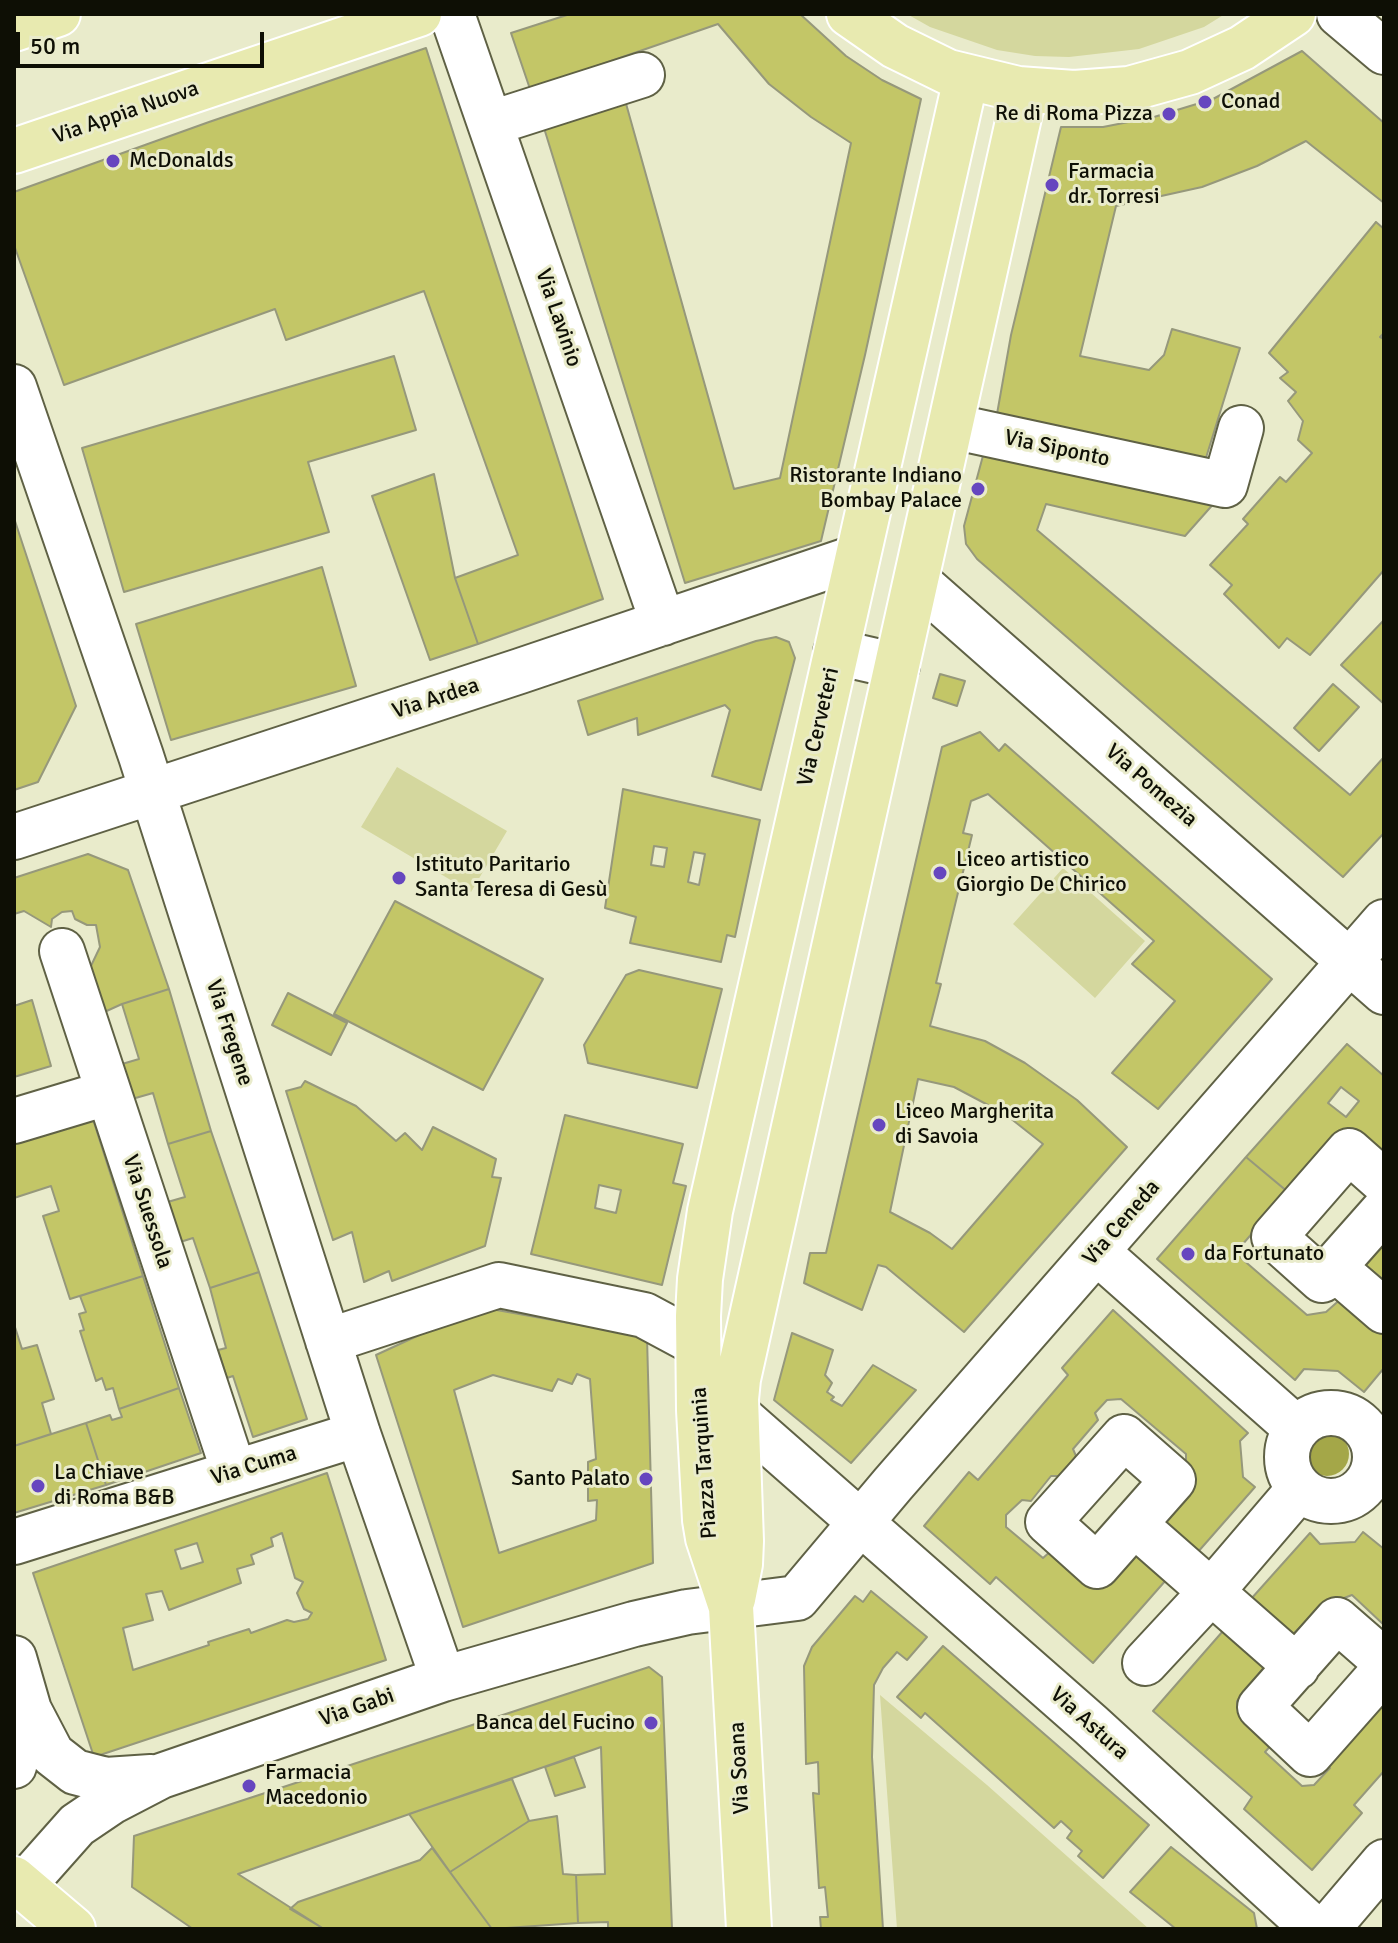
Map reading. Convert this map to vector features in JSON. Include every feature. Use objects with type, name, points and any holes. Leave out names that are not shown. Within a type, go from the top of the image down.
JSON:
[{"type":"main road","points":[[14,29],[58,14]]},
{"type":"main road","name":"Via Appia Nuova","points":[[14,151],[419,14]]},
{"type":"main road","points":[[849,14],[911,55],[966,78],[1025,90],[1094,92],[1158,82],[1190,72],[1242,48],[1293,14]]},
{"type":"main road","name":"Via Cerveteri","points":[[698,1330],[701,1270],[710,1211],[966,78]]},
{"type":"main road","points":[[737,1414],[738,1379],[1025,90]]},
{"type":"main road","name":"Piazza Tarquinia","points":[[698,1330],[705,1520],[731,1607]]},
{"type":"main road","name":"Piazza Tarquinia","points":[[731,1607],[741,1541],[737,1414]]},
{"type":"main road","name":"Via Soana","points":[[731,1607],[749,1929]]},
{"type":"main road","points":[[18,1883],[73,1929]]},
{"type":"street","name":"Via Lavinio","points":[[452,14],[663,623]]},
{"type":"street","points":[[1339,14],[1384,52]]},
{"type":"street","points":[[492,123],[642,75]]},
{"type":"street","name":"Via Fregene","points":[[14,387],[152,792],[358,1434],[443,1679]]},
{"type":"street","name":"Via Siponto","points":[[951,426],[1225,485],[1241,428]]},
{"type":"street","name":"Via Ardea","points":[[14,837],[857,557]]},
{"type":"street","name":"Via Pomezia","points":[[917,581],[1384,992]]},
{"type":"street","points":[[836,652],[897,666]]},
{"type":"street","name":"Via Ceneda","points":[[860,1523],[1384,922]]},
{"type":"street","name":"Via Suessola","points":[[62,951],[234,1472]]},
{"type":"street","points":[[14,1121],[107,1093]]},
{"type":"street","points":[[1384,1182],[1349,1151],[1274,1237],[1322,1280],[1384,1210]]},
{"type":"street","points":[[1097,1252],[1297,1429]]},
{"type":"street","points":[[1333,1267],[1384,1311]]},
{"type":"street","points":[[328,1341],[499,1285],[644,1315],[698,1330],[738,1326],[754,1315]]},
{"type":"street","points":[[1336,1413],[1350,1417],[1373,1413],[1374,1496],[1325,1501],[1300,1488],[1292,1478],[1287,1453],[1297,1429],[1321,1414],[1336,1413]]},
{"type":"street","name":"Piazza Tarquinia","points":[[737,1414],[860,1523]]},
{"type":"street","name":"Via Cuma","points":[[14,1542],[358,1434]]},
{"type":"street","points":[[1145,1663],[1300,1488]]},
{"type":"street","points":[[731,1607],[797,1598],[860,1523]]},
{"type":"street","name":"Via Astura","points":[[860,1523],[1091,1725],[1314,1929]]},
{"type":"street","points":[[1134,1524],[1297,1667]]},
{"type":"street","name":"Via Gabi","points":[[18,1883],[77,1825],[111,1802],[161,1776],[443,1679],[634,1624],[687,1612],[731,1607]]},
{"type":"street","points":[[1384,1661],[1337,1620],[1260,1707],[1310,1754],[1384,1670]]},
{"type":"street","points":[[14,1658],[29,1710],[52,1754],[75,1772],[106,1780],[161,1776]]},
{"type":"street","points":[[14,1766],[29,1710]]},
{"type":"street","points":[[1327,1929],[1384,1862]]},
{"type":"green space","points":[[907,14],[1225,14],[1204,27],[1139,49],[1069,57],[997,50],[930,27]]},
{"type":"green space","points":[[397,767],[507,831],[471,892],[361,827]]},
{"type":"green space","points":[[1063,868],[1145,941],[1095,998],[1013,924]]},
{"type":"green space","points":[[880,1695],[987,1785],[1149,1929],[897,1929]]},
{"type":"shaded area","points":[[1327,1432],[1342,1439],[1349,1454],[1342,1469],[1327,1476],[1312,1469],[1305,1454],[1312,1439]]},
{"type":"building","points":[[570,14],[800,14],[846,56],[882,80],[921,99],[821,541],[685,583],[544,128],[625,100],[734,489],[780,478],[851,143],[769,84],[718,24],[530,89],[511,33]]},
{"type":"building","points":[[426,48],[603,599],[478,644],[455,578],[518,555],[424,291],[286,340],[275,309],[64,385],[14,245],[14,192]]},
{"type":"building","points":[[1302,51],[1384,123],[1384,203],[1306,141],[1257,166],[1202,187],[1116,206],[1080,356],[1149,370],[1164,355],[1172,329],[1240,348],[1205,461],[997,414],[1011,335],[1061,127],[1103,127],[1154,117],[1213,99]]},
{"type":"building","points":[[1376,222],[1384,229],[1384,333],[1380,337],[1384,339],[1384,570],[1310,655],[1287,638],[1279,648],[1224,594],[1232,585],[1210,565],[1248,524],[1243,519],[1280,477],[1286,482],[1312,453],[1298,440],[1303,421],[1288,401],[1296,392],[1280,378],[1288,372],[1269,353]]},
{"type":"building","points":[[394,356],[416,430],[308,462],[329,532],[124,592],[82,448]]},
{"type":"building","points":[[984,452],[1216,501],[1185,536],[1046,504],[1037,530],[1350,795],[1384,757],[1384,833],[1343,877],[977,559],[966,544],[964,526]]},
{"type":"building","points":[[434,474],[455,578],[478,644],[430,660],[372,496]]},
{"type":"building","points":[[14,518],[76,706],[38,782],[14,790]]},
{"type":"building","points":[[322,567],[356,686],[171,740],[136,624]]},
{"type":"building","points":[[1384,620],[1384,704],[1341,665]]},
{"type":"building","points":[[776,637],[789,642],[795,658],[761,790],[712,776],[730,710],[725,705],[638,735],[637,718],[588,735],[578,701]]},
{"type":"building","points":[[940,674],[965,681],[957,706],[933,698]]},
{"type":"building","points":[[1333,684],[1359,707],[1319,751],[1294,728]]},
{"type":"building","points":[[980,732],[999,751],[1005,744],[1272,979],[1158,1109],[1112,1073],[1175,1001],[1132,964],[1154,941],[988,794],[971,801],[963,833],[972,835],[936,983],[941,984],[930,1026],[985,1041],[1025,1063],[1077,1100],[1127,1147],[964,1332],[886,1267],[878,1265],[862,1310],[804,1283],[810,1253],[826,1253],[942,747]],"holes":[[[918,1079],[954,1087],[1005,1114],[1043,1144],[952,1249],[930,1233],[890,1212]]]},
{"type":"building","points":[[623,789],[760,820],[735,937],[727,935],[721,962],[630,943],[636,917],[605,908]],"holes":[[[654,846],[667,848],[664,867],[651,865]],[[694,852],[705,854],[699,885],[688,882]]]},
{"type":"building","points":[[88,854],[128,870],[169,989],[100,1014],[89,970],[100,947],[96,925],[87,925],[75,919],[72,911],[62,912],[52,919],[51,927],[24,911],[14,914],[14,878]]},
{"type":"building","points":[[395,901],[543,979],[483,1090],[334,1014]]},
{"type":"building","points":[[639,970],[722,989],[697,1088],[588,1063],[584,1045],[626,975]]},
{"type":"building","points":[[169,989],[211,1131],[168,1144],[153,1093],[132,1099],[122,1064],[139,1059],[122,1004]]},
{"type":"building","points":[[288,993],[347,1023],[331,1055],[272,1025]]},
{"type":"building","points":[[32,1000],[51,1066],[14,1077],[14,1006]]},
{"type":"building","points":[[1347,1044],[1384,1076],[1384,1155],[1355,1129],[1295,1198],[1246,1157]],"holes":[[[1341,1087],[1359,1101],[1346,1117],[1328,1103]]]},
{"type":"building","points":[[305,1081],[356,1106],[396,1141],[405,1133],[422,1150],[433,1127],[496,1159],[492,1177],[501,1178],[485,1246],[392,1281],[389,1271],[364,1282],[352,1232],[333,1240],[286,1091],[301,1087]]},
{"type":"building","points":[[91,1113],[143,1276],[70,1299],[43,1216],[59,1211],[51,1186],[14,1198],[14,1138]]},
{"type":"building","points":[[565,1115],[683,1144],[673,1183],[686,1186],[662,1285],[531,1254]],"holes":[[[599,1185],[621,1190],[616,1213],[595,1208]]]},
{"type":"building","points":[[211,1131],[259,1272],[210,1288],[193,1238],[177,1243],[164,1203],[185,1197],[168,1144]]},
{"type":"building","points":[[1246,1157],[1288,1192],[1242,1245],[1241,1258],[1307,1315],[1326,1312],[1343,1297],[1384,1334],[1384,1368],[1364,1392],[1338,1371],[1304,1369],[1295,1380],[1157,1259]]},
{"type":"building","points":[[1384,1222],[1384,1280],[1354,1256]]},
{"type":"building","points":[[259,1272],[307,1419],[253,1437],[233,1376],[227,1378],[218,1350],[226,1348],[210,1288]]},
{"type":"building","points":[[143,1276],[179,1388],[119,1409],[113,1388],[106,1390],[102,1378],[96,1381],[80,1331],[84,1330],[79,1314],[86,1312],[80,1296]]},
{"type":"building","points":[[480,1307],[647,1337],[653,1563],[463,1627],[376,1355]],"holes":[[[577,1374],[590,1379],[596,1459],[588,1462],[588,1501],[597,1500],[596,1520],[499,1553],[454,1390],[493,1375],[552,1391],[558,1379],[572,1384]]]},
{"type":"building","points":[[1113,1310],[1248,1433],[1240,1441],[1243,1477],[1255,1487],[1197,1553],[1155,1517],[1186,1468],[1186,1454],[1121,1399],[1107,1400],[1095,1413],[1098,1420],[1073,1449],[1076,1456],[1061,1476],[1051,1476],[1031,1501],[1022,1500],[1006,1515],[1006,1527],[1043,1558],[1052,1550],[1127,1546],[1166,1580],[1093,1663],[996,1577],[990,1584],[924,1526],[969,1472],[978,1480],[1068,1375],[1062,1368]]},
{"type":"building","points":[[14,1324],[22,1349],[37,1345],[54,1399],[42,1403],[51,1434],[14,1446]]},
{"type":"building","points":[[792,1333],[833,1350],[825,1375],[832,1383],[827,1392],[834,1397],[831,1400],[842,1406],[873,1365],[916,1390],[851,1463],[774,1400]]},
{"type":"building","points":[[179,1388],[201,1453],[106,1485],[86,1423],[110,1415],[112,1420],[122,1417],[119,1409]]},
{"type":"building","points":[[86,1423],[106,1485],[14,1513],[14,1446]]},
{"type":"building","points":[[327,1473],[386,1660],[94,1757],[33,1573]],"holes":[[[282,1533],[295,1578],[303,1582],[297,1593],[304,1609],[312,1613],[308,1619],[287,1620],[251,1633],[249,1629],[133,1670],[123,1628],[153,1620],[146,1594],[162,1591],[169,1610],[241,1583],[237,1569],[254,1564],[251,1555],[273,1546],[271,1538]],[[197,1543],[203,1562],[181,1569],[175,1550]]]},
{"type":"building","points":[[1363,1532],[1384,1549],[1384,1625],[1352,1595],[1331,1603],[1327,1601],[1291,1636],[1251,1599],[1310,1533],[1320,1544],[1355,1542]]},
{"type":"building","points":[[871,1591],[927,1637],[907,1660],[897,1652],[874,1685],[872,1757],[883,1929],[821,1929],[820,1917],[828,1917],[825,1887],[819,1888],[813,1793],[819,1794],[818,1762],[806,1764],[804,1666],[812,1647],[855,1596],[863,1602]]},
{"type":"building","points":[[1223,1631],[1264,1667],[1237,1701],[1239,1712],[1274,1742],[1265,1752],[1302,1786],[1314,1785],[1330,1768],[1318,1757],[1384,1691],[1384,1771],[1354,1805],[1362,1813],[1312,1870],[1244,1809],[1252,1797],[1153,1711]]},
{"type":"building","points":[[943,1646],[1149,1825],[1103,1878],[1078,1856],[1082,1851],[1067,1838],[1072,1831],[1061,1821],[1054,1828],[925,1713],[921,1718],[897,1697]]},
{"type":"building","points":[[649,1667],[662,1677],[672,1929],[608,1929],[608,1922],[578,1923],[576,1875],[605,1874],[601,1747],[238,1874],[324,1929],[193,1929],[132,1887],[134,1836]]},
{"type":"building","points":[[574,1757],[585,1787],[555,1796],[545,1767]]},
{"type":"building","points":[[512,1779],[529,1821],[450,1872],[409,1814]]},
{"type":"building","points":[[557,1816],[563,1874],[576,1875],[578,1923],[492,1929],[450,1872],[529,1821]]},
{"type":"building","points":[[1171,1847],[1254,1913],[1257,1929],[1176,1929],[1130,1892]]},
{"type":"building","points":[[432,1848],[492,1929],[324,1929],[290,1909],[298,1902],[420,1860]]},
{"type":"place","name":"Conad","points":[[1205,102]]},
{"type":"place","name":"Re di Roma Pizza","points":[[1169,114]]},
{"type":"place","name":"McDonalds","points":[[113,161]]},
{"type":"place","name":"Farmacia dr. Torresi","points":[[1052,185]]},
{"type":"place","name":"Ristorante Indiano Bombay Palace","points":[[978,489]]},
{"type":"place","name":"Liceo artistico Giorgio De Chirico","points":[[940,873]]},
{"type":"place","name":"Istituto Paritario Santa Teresa di Gesù","points":[[399,878]]},
{"type":"place","name":"Liceo Margherita di Savoia","points":[[879,1125]]},
{"type":"place","name":"da Fortunato","points":[[1188,1254]]},
{"type":"place","name":"Santo Palato","points":[[646,1479]]},
{"type":"place","name":"La Chiave di Roma B&B","points":[[38,1486]]},
{"type":"place","name":"Banca del Fucino","points":[[651,1723]]},
{"type":"place","name":"Farmacia Macedonio","points":[[249,1786]]}]
